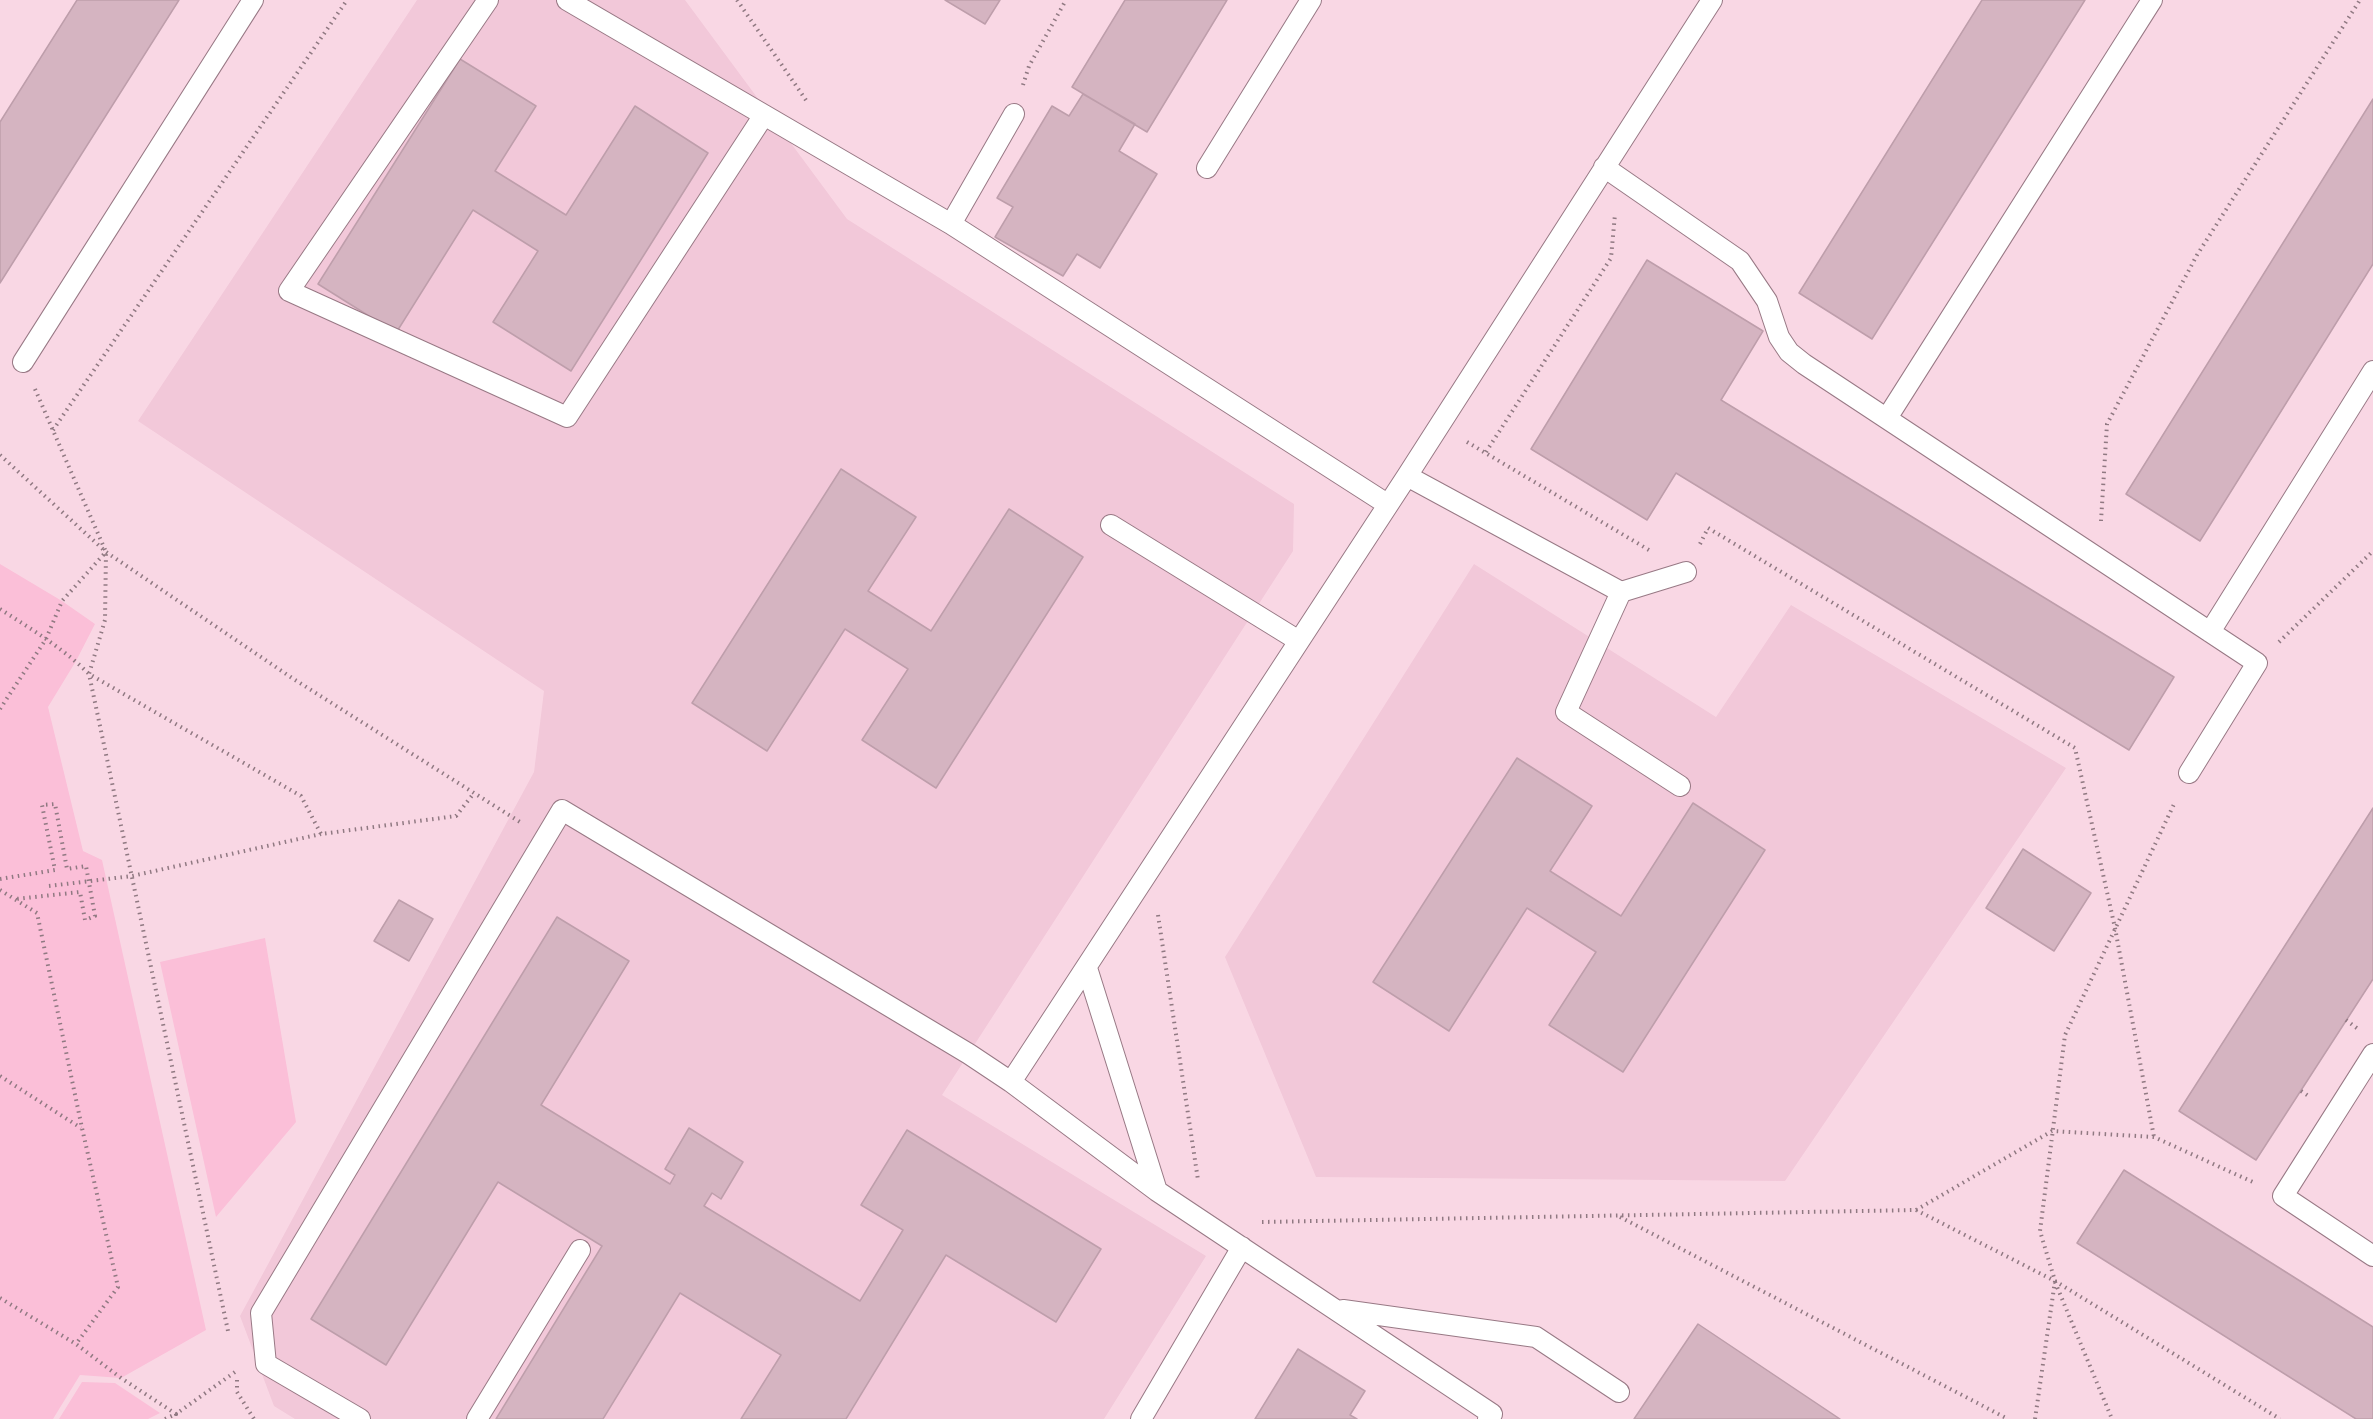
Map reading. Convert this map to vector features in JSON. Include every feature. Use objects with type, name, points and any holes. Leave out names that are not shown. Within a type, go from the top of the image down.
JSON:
[{"type":"lane","points":[[23,362],[253,0]]},
{"type":"lane","points":[[488,0],[289,291],[567,417],[764,115]]},
{"type":"lane","points":[[567,0],[951,224],[1387,504]]},
{"type":"lane","points":[[1207,168],[1311,0]]},
{"type":"lane","points":[[1011,1082],[1088,968],[1407,476],[1438,424],[1611,172],[1712,0]]},
{"type":"lane","points":[[1887,418],[2152,0]]},
{"type":"lane","points":[[951,224],[1014,114]]},
{"type":"lane","points":[[1611,172],[1740,261],[1755,280],[1767,301],[1779,338],[1789,352],[2257,663],[2190,773]]},
{"type":"lane","points":[[2210,632],[2373,371]]},
{"type":"lane","points":[[1407,476],[1621,592],[1686,572]]},
{"type":"lane","points":[[1111,525],[1299,640]]},
{"type":"lane","points":[[1621,592],[1566,712],[1680,786]]},
{"type":"lane","points":[[360,1419],[266,1364],[261,1313],[562,810],[969,1054],[1011,1082],[1157,1191],[1491,1414],[1488,1419]]},
{"type":"lane","points":[[1088,968],[1157,1191]]},
{"type":"lane","points":[[2373,1054],[2283,1196],[2373,1256]]},
{"type":"lane","points":[[1141,1419],[1242,1247]]},
{"type":"lane","points":[[477,1419],[580,1250]]},
{"type":"lane","points":[[1337,1310],[1536,1338],[1619,1392]]},
{"type":"path","points":[[53,430],[347,0]]},
{"type":"path","points":[[737,0],[812,108]]},
{"type":"path","points":[[1014,114],[1029,66],[1066,0]]},
{"type":"path","points":[[2099,558],[2107,424],[2197,255],[2360,0]]},
{"type":"path","points":[[1486,453],[1611,258],[1611,172]]},
{"type":"path","points":[[23,362],[106,552],[105,620],[89,674],[229,1336]]},
{"type":"path","points":[[1438,424],[1686,572],[1708,528],[2075,748],[2115,928],[2154,1137]]},
{"type":"path","points":[[0,455],[106,552],[292,678],[546,837]]},
{"type":"path","points":[[2257,663],[2373,550]]},
{"type":"path","points":[[0,709],[46,639],[62,601],[106,552]]},
{"type":"path","points":[[0,609],[46,639],[76,661],[89,674],[301,796],[321,834]]},
{"type":"path","points":[[2112,1419],[2055,1281],[2040,1232],[2052,1131],[2065,1035],[2190,773]]},
{"type":"path","points":[[49,886],[132,876],[321,834],[456,816],[474,792]]},
{"type":"path","points":[[0,879],[54,870],[42,805],[55,804],[67,869],[86,866],[95,916],[85,920],[80,892],[15,899]]},
{"type":"path","points":[[1151,869],[1205,1223],[1916,1210],[2055,1281],[2280,1419]]},
{"type":"path","points":[[0,890],[38,913],[82,1128],[118,1287],[76,1344]]},
{"type":"path","points":[[0,1076],[82,1128]]},
{"type":"path","points":[[1916,1210],[2052,1131],[2154,1137],[2283,1196]]},
{"type":"path","points":[[1620,1217],[2008,1419]]},
{"type":"path","points":[[2035,1419],[2055,1281]]},
{"type":"path","points":[[0,1298],[76,1344],[176,1416]]},
{"type":"path","points":[[165,1419],[176,1416],[237,1371],[237,1392],[254,1419]]},
{"type":"shaded area","points":[[417,0],[685,0],[847,219],[1294,504],[1293,551],[942,1095],[1206,1256],[1104,1419],[295,1419],[274,1406],[240,1316],[534,772],[544,691],[138,421]]},
{"type":"shaded area","points":[[0,564],[62,601],[95,624],[48,707],[83,851],[102,860],[206,1330],[121,1378],[80,1375],[53,1419],[0,1419]]},
{"type":"shaded area","points":[[1474,564],[1716,717],[1791,605],[2066,768],[1785,1181],[1316,1177],[1225,957]]},
{"type":"shaded area","points":[[265,938],[296,1122],[216,1217],[160,962]]},
{"type":"shaded area","points":[[82,1382],[115,1383],[160,1413],[148,1419],[59,1419]]},
{"type":"building","points":[[77,0],[179,0],[0,283],[0,122]]},
{"type":"building","points":[[945,0],[1000,0],[985,24]]},
{"type":"building","points":[[1125,0],[1227,0],[1147,132],[1072,87]]},
{"type":"building","points":[[1982,0],[2085,0],[1872,339],[1799,293]]},
{"type":"building","points":[[460,59],[536,106],[495,171],[566,215],[635,106],[708,153],[571,371],[493,322],[538,251],[473,210],[396,333],[318,284]]},
{"type":"building","points":[[1083,94],[1135,124],[1119,151],[1157,174],[1100,268],[1077,254],[1063,276],[995,237],[1013,207],[997,198],[1052,106],[1069,116]]},
{"type":"building","points":[[2373,99],[2373,264],[2200,541],[2126,494]]},
{"type":"building","points":[[1647,260],[1763,331],[1721,400],[2174,677],[2129,750],[1676,473],[1647,520],[1531,449]]},
{"type":"building","points":[[841,469],[916,517],[868,591],[931,631],[1009,509],[1083,557],[936,788],[862,740],[908,669],[845,629],[767,751],[692,703]]},
{"type":"building","points":[[1517,758],[1592,806],[1550,871],[1621,916],[1693,803],[1765,850],[1623,1072],[1549,1025],[1596,952],[1527,908],[1449,1031],[1373,982]]},
{"type":"building","points":[[2373,808],[2373,979],[2256,1160],[2179,1111]]},
{"type":"building","points":[[2023,849],[2091,893],[2054,951],[1986,908]]},
{"type":"building","points":[[399,900],[433,919],[409,961],[374,941]]},
{"type":"building","points":[[557,917],[629,961],[541,1105],[670,1184],[675,1175],[665,1169],[689,1128],[743,1162],[721,1199],[712,1193],[704,1206],[860,1301],[903,1230],[861,1205],[907,1130],[1101,1249],[1056,1322],[946,1255],[846,1419],[741,1419],[781,1355],[680,1293],[603,1419],[496,1419],[602,1246],[498,1182],[386,1365],[311,1319]]},
{"type":"building","points":[[2124,1170],[2373,1327],[2373,1419],[2356,1419],[2077,1243]]},
{"type":"building","points":[[1698,1324],[1840,1419],[1634,1419]]},
{"type":"building","points":[[1298,1349],[1365,1391],[1350,1415],[1357,1419],[1255,1419]]}]
